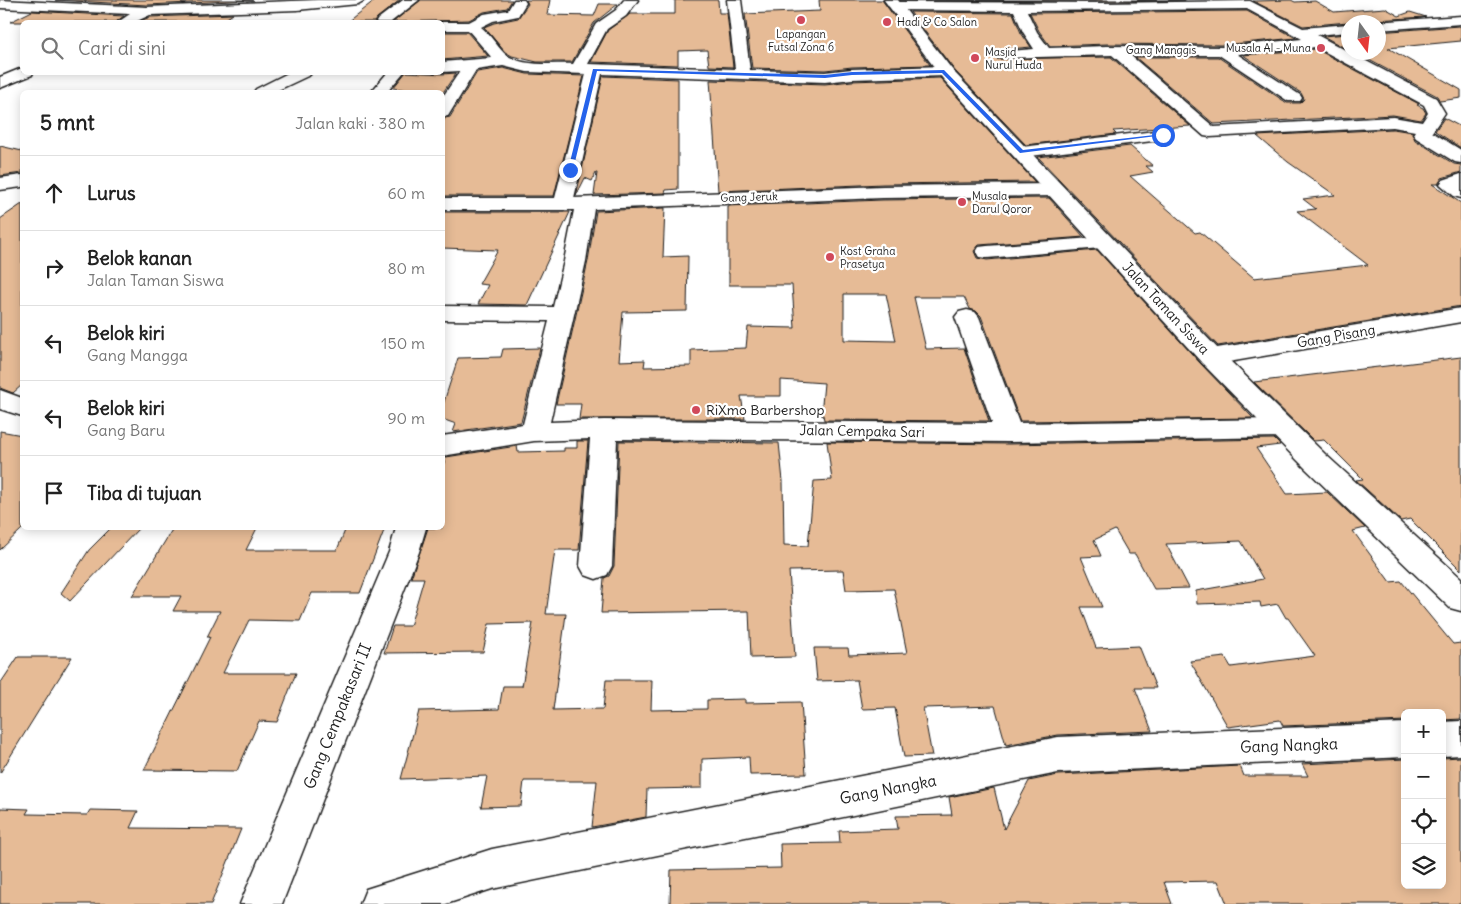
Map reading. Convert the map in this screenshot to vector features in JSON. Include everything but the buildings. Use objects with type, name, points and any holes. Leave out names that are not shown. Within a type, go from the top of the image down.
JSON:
[{"type":"street","points":[[71,6],[84,0]]},
{"type":"street","points":[[4,6],[71,6],[147,11],[297,6],[358,0]]},
{"type":"street","points":[[386,20],[412,0]]},
{"type":"street","points":[[534,432],[575,261],[574,203],[586,69],[601,27],[621,13],[631,0]]},
{"type":"street","points":[[734,0],[743,74]]},
{"type":"street","points":[[893,3],[1019,7],[1072,4],[1251,3],[1430,102],[1437,113],[1422,134],[1461,158]]},
{"type":"street","name":"Jalan Taman Siswa","points":[[893,3],[921,44],[944,71],[1022,152],[1211,357],[1282,428],[1461,598]]},
{"type":"street","points":[[445,26],[471,26],[489,17],[513,13],[519,4]]},
{"type":"street","points":[[1019,7],[1030,32],[1044,52]]},
{"type":"street","points":[[129,20],[147,11]]},
{"type":"street","points":[[1386,25],[1461,20]]},
{"type":"street","points":[[471,26],[502,60],[518,66],[825,77],[852,74],[944,71]]},
{"type":"street","points":[[1301,32],[1341,29]]},
{"type":"street","name":"Gang Manggis","points":[[1003,55],[1116,50],[1222,51],[1319,42]]},
{"type":"street","points":[[1116,50],[1210,132],[1393,122],[1426,128]]},
{"type":"street","points":[[1222,51],[1294,98]]},
{"type":"street","points":[[445,67],[471,66],[502,60]]},
{"type":"street","points":[[445,107],[471,66]]},
{"type":"street","points":[[0,84],[20,75]]},
{"type":"street","points":[[266,90],[298,75]]},
{"type":"street","points":[[381,90],[394,75]]},
{"type":"street","points":[[1022,152],[1163,135]]},
{"type":"street","points":[[1461,180],[1450,184],[1461,192]]},
{"type":"street","points":[[0,184],[20,181]]},
{"type":"street","name":"Gang Jeruk","points":[[445,204],[574,203],[883,192],[1056,190]]},
{"type":"street","points":[[987,252],[1105,243]]},
{"type":"street","points":[[445,313],[563,314]]},
{"type":"street","name":"Gang Pisang","points":[[1211,357],[1461,315]]},
{"type":"street","points":[[966,316],[1009,432]]},
{"type":"street","points":[[0,399],[20,406]]},
{"type":"street","name":"Jalan Cempaka Sari","points":[[445,446],[534,432],[604,429],[1009,432],[1282,428]]},
{"type":"street","points":[[596,566],[604,429]]},
{"type":"street","name":"Gang Cempakasari II","points":[[261,904],[404,552],[410,530]]},
{"type":"street","points":[[1446,739],[1461,738]]},
{"type":"street","name":"Gang Nangka","points":[[381,904],[492,869],[1058,755],[1401,740]]},
{"type":"place","name":"Lapangan Futsal Zona 6","points":[[801,20]]},
{"type":"place","name":"Hadi & Co Salon","points":[[887,22]]},
{"type":"place","name":"Musala Al - Muna","points":[[1321,48]]},
{"type":"place","name":"Masjid Nurul Huda","points":[[975,58]]},
{"type":"place","name":"Musala Darul Qoror","points":[[962,202]]},
{"type":"place","name":"Kost Graha Prasetya","points":[[830,257]]},
{"type":"place","name":"RiXmo Barbershop","points":[[696,410]]},
{"type":"route","points":[[570,170],[595,70],[825,77],[852,74],[944,71],[1022,152],[1163,135]]}]
